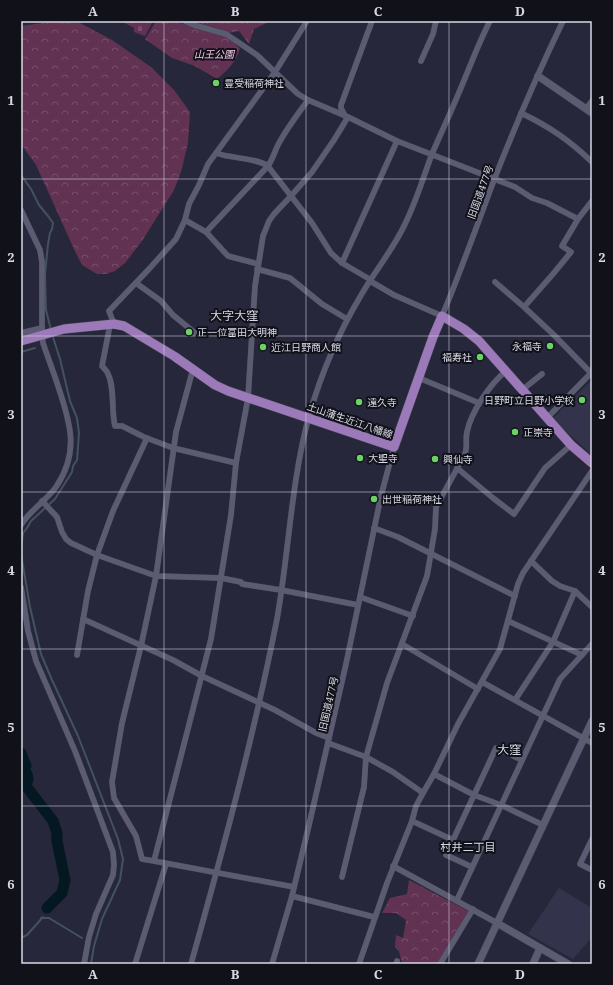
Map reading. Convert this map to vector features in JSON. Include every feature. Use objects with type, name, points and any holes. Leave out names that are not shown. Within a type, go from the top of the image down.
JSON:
[{"type":"main road","points":[[442,316],[464,329],[479,341],[571,445],[592,463]]},
{"type":"main road","name":"土山蒲生近江八幡線","points":[[21,341],[43,332],[112,324],[124,326],[133,330],[174,356],[215,385],[228,391],[394,447],[433,337],[442,316]]},
{"type":"street","points":[[185,21],[226,34],[257,55],[298,94],[308,100],[346,116],[397,141],[515,188],[532,198],[547,203],[578,219]]},
{"type":"street","points":[[236,463],[173,448],[122,426],[116,426],[113,417],[111,386],[108,374],[102,366],[112,324],[109,310],[176,239],[189,204],[208,164],[275,72],[307,21]]},
{"type":"street","points":[[346,116],[341,108],[341,105],[372,21]]},
{"type":"street","points":[[421,61],[433,34],[436,21]]},
{"type":"street","points":[[191,964],[217,873],[238,790],[277,619],[298,471],[309,418],[319,384],[347,319],[406,222],[432,155],[490,21]]},
{"type":"street","name":"旧国道477号","points":[[442,316],[461,272],[494,179],[521,114],[563,21]]},
{"type":"street","points":[[538,76],[589,111],[592,101]]},
{"type":"street","points":[[206,232],[268,166],[282,136],[308,100]]},
{"type":"street","points":[[521,114],[553,130],[576,147],[592,162]]},
{"type":"street","points":[[154,861],[211,639],[231,514],[236,463],[248,398],[253,309],[263,236],[269,221],[274,214],[312,172],[325,153],[346,116]]},
{"type":"street","points":[[342,262],[397,141]]},
{"type":"street","points":[[216,153],[257,161],[268,166],[331,253],[342,262],[394,295],[442,316]]},
{"type":"street","points":[[524,306],[553,274],[570,252],[562,246],[578,219],[592,201]]},
{"type":"street","points":[[21,210],[40,250],[42,262],[43,343],[67,412],[72,442],[68,464],[61,479],[52,492],[28,515],[21,525]]},
{"type":"street","points":[[184,220],[206,232],[228,256],[290,278],[322,304],[347,319]]},
{"type":"street","points":[[495,282],[524,306],[592,372],[547,418]]},
{"type":"street","points":[[136,283],[161,301],[173,315],[194,333]]},
{"type":"street","points":[[21,333],[43,332]]},
{"type":"street","points":[[193,369],[184,397],[173,448],[156,576],[122,723],[112,782],[114,798],[136,836],[142,859],[294,887]]},
{"type":"street","points":[[342,877],[364,787],[366,757],[387,683],[427,576],[432,554],[437,505],[465,454],[467,447],[467,431],[479,403],[506,372]]},
{"type":"street","points":[[522,390],[542,374]]},
{"type":"street","points":[[419,378],[479,403]]},
{"type":"street","points":[[77,655],[88,591],[97,555],[116,506],[147,438]]},
{"type":"street","points":[[457,468],[514,514],[545,468],[571,445]]},
{"type":"street","name":"旧国道477号","points":[[272,964],[292,896],[328,741],[381,496],[394,447]]},
{"type":"street","points":[[358,964],[393,866],[412,821],[416,806],[434,774],[458,724],[500,649],[523,573],[592,471]]},
{"type":"street","points":[[43,502],[57,517],[62,532],[66,539],[71,543],[97,555],[156,576],[221,578],[241,582],[242,584],[247,585],[358,605]]},
{"type":"street","points":[[374,528],[390,533],[515,596]]},
{"type":"street","points":[[531,561],[552,581],[560,586],[575,591],[592,607]]},
{"type":"street","points":[[21,587],[28,631],[36,661],[75,751],[113,852],[113,875],[96,914],[89,937],[84,964]]},
{"type":"street","points":[[515,700],[554,642],[575,591]]},
{"type":"street","points":[[360,597],[413,616]]},
{"type":"street","points":[[83,619],[178,663],[244,697],[258,702],[286,716],[328,741],[366,757],[393,772],[423,793]]},
{"type":"street","points":[[508,621],[582,655]]},
{"type":"street","points":[[402,644],[478,689]]},
{"type":"street","points":[[457,900],[560,679],[592,644]]},
{"type":"street","points":[[482,682],[592,743]]},
{"type":"street","points":[[478,964],[592,721]]},
{"type":"street","points":[[472,867],[446,855],[474,794],[496,748],[522,760]]},
{"type":"street","points":[[434,774],[543,825]]},
{"type":"street","points":[[412,821],[453,840]]},
{"type":"street","points":[[592,839],[580,864],[592,870]]},
{"type":"street","points":[[135,964],[166,864]]},
{"type":"street","points":[[393,866],[457,900],[568,964]]},
{"type":"street","points":[[292,896],[374,917]]},
{"type":"street","points":[[440,964],[473,909]]},
{"type":"street","points":[[533,964],[540,948]]},
{"type":"shaded area","name":"日野町立日野小学校","points":[[592,380],[592,455],[552,419]]},
{"type":"shaded area","points":[[559,888],[592,908],[592,937],[573,959],[528,934]]},
{"type":"green space","points":[[56,21],[80,23],[112,40],[151,67],[174,90],[190,112],[188,143],[181,172],[174,190],[142,241],[125,263],[115,271],[106,274],[97,274],[82,265],[36,165],[21,144],[21,26]]},
{"type":"green space","points":[[121,21],[153,21],[145,36],[134,32],[134,28]]},
{"type":"green space","name":"山王公園","points":[[156,21],[173,21],[225,36],[240,48],[231,65],[217,79],[195,66],[172,58],[145,39]]},
{"type":"green space","points":[[191,21],[271,21],[254,29],[249,44],[239,31],[228,33],[221,29]]},
{"type":"green space","points":[[409,880],[468,911],[438,964],[402,964],[399,951],[395,947],[396,935],[403,938],[406,920],[396,913],[382,913],[390,898],[407,894]]},
{"type":"waterway","points":[[21,175],[31,189],[39,205],[53,223],[48,244],[45,274],[46,310],[51,330]]},
{"type":"waterway","points":[[21,549],[23,533],[31,521],[55,499],[72,472],[73,466],[77,460],[79,433],[77,418],[70,401],[60,359],[52,334]]},
{"type":"waterway","points":[[21,352],[35,348]]},
{"type":"waterway","points":[[21,554],[30,607],[41,654],[78,736],[118,839],[123,859],[120,880],[102,919],[94,946],[91,964]]},
{"type":"waterway","points":[[21,753],[26,766]]},
{"type":"waterway","points":[[27,774],[28,779],[26,786],[53,821],[57,833],[57,841],[65,880],[62,893],[47,908]]},
{"type":"waterway","points":[[21,938],[27,935],[43,917]]},
{"type":"waterway","points":[[41,918],[49,918],[82,938]]},
{"type":"place","name":"豊受稲荷神社","points":[[216,83]]},
{"type":"place","name":"正一位富田大明神","points":[[189,332]]},
{"type":"place","name":"永福寺","points":[[550,346]]},
{"type":"place","name":"近江日野商人館","points":[[263,347]]},
{"type":"place","name":"福寿社","points":[[480,357]]},
{"type":"place","name":"日野町立日野小学校","points":[[582,400]]},
{"type":"place","name":"遠久寺","points":[[359,402]]},
{"type":"place","name":"正崇寺","points":[[515,432]]},
{"type":"place","name":"大聖寺","points":[[360,458]]},
{"type":"place","name":"興仙寺","points":[[435,459]]},
{"type":"place","name":"出世稲荷神社","points":[[374,499]]},
{"type":"district","name":"大字大窪","points":[[234,315]]},
{"type":"district","name":"大窪","points":[[509,749]]},
{"type":"district","name":"村井二丁目","points":[[468,846]]}]
